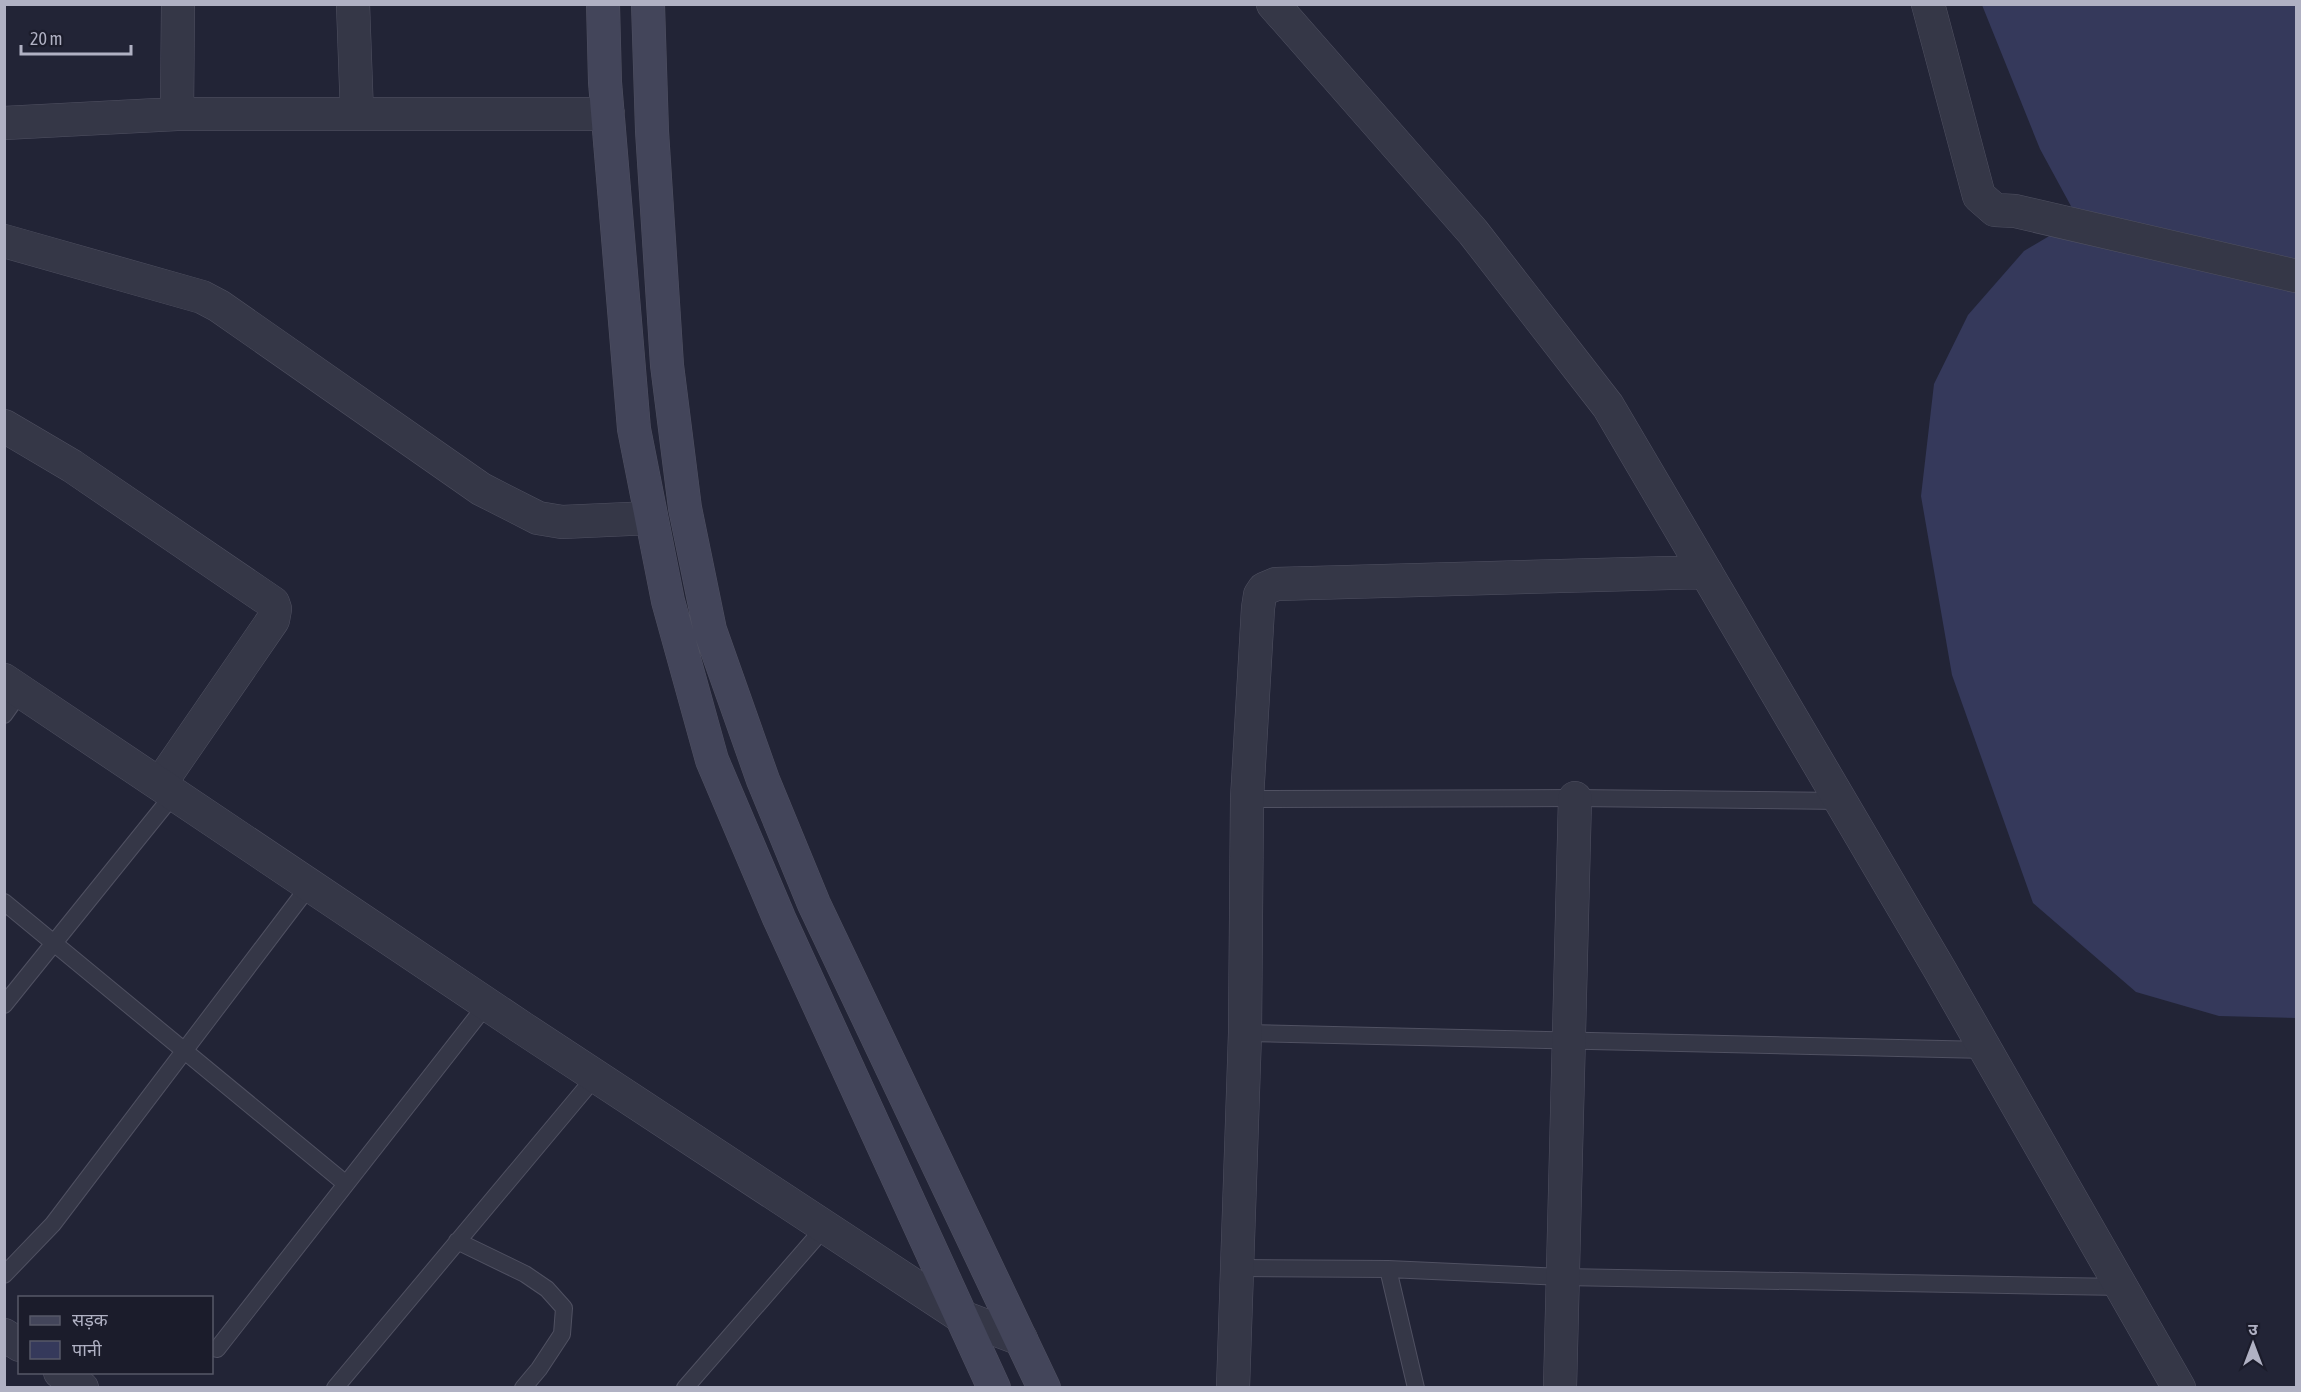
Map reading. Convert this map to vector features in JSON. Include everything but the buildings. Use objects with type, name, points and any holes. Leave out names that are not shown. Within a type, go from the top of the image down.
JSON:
[{"type":"main road","points":[[603,4],[608,114],[634,429],[668,602],[712,760],[779,918],[994,1388]]},
{"type":"main road","points":[[648,4],[652,131],[667,365],[685,508],[710,630],[763,780],[814,904],[1044,1388]]},
{"type":"street","points":[[177,114],[178,4]]},
{"type":"street","points":[[353,4],[357,114]]},
{"type":"street","points":[[1273,4],[1473,232],[1608,406],[1986,1050],[2179,1388]]},
{"type":"street","points":[[1928,4],[1979,196],[1995,210],[2015,212],[2296,276]]},
{"type":"street","points":[[4,123],[177,114],[608,114]]},
{"type":"street","points":[[4,241],[202,297],[219,306],[481,489],[538,518],[562,522],[651,518]]},
{"type":"street","points":[[4,426],[72,466],[273,603],[275,609],[273,620],[167,789]]},
{"type":"street","points":[[1233,1388],[1245,1033],[1247,799],[1260,595],[1268,586],[1315,582],[1706,572]]},
{"type":"street","points":[[10,695],[167,789],[487,1004],[962,1317],[1021,1339]]},
{"type":"street","points":[[1560,1388],[1575,798]]},
{"type":"street","points":[[4,1335],[18,1344]]},
{"type":"street","points":[[63,1374],[82,1388]]},
{"type":"lane","points":[[4,1005],[54,943],[167,789]]},
{"type":"lane","points":[[1247,799],[1575,798],[1841,801]]},
{"type":"lane","points":[[4,1275],[53,1224],[310,885]]},
{"type":"lane","points":[[4,902],[346,1184]]},
{"type":"lane","points":[[217,1349],[487,1004]]},
{"type":"lane","points":[[1245,1033],[1986,1050]]},
{"type":"lane","points":[[335,1388],[596,1076]]},
{"type":"lane","points":[[685,1388],[825,1227]]},
{"type":"lane","points":[[457,1241],[525,1274],[547,1289],[564,1308],[562,1334],[539,1369],[523,1388]]},
{"type":"lane","points":[[1237,1268],[1388,1269],[1563,1277],[2122,1287]]},
{"type":"lane","points":[[1388,1269],[1416,1388]]},
{"type":"water","points":[[1982,5],[2296,5],[2296,1018],[2219,1016],[2136,992],[2033,903],[1952,675],[1921,496],[1934,384],[1968,315],[2024,251],[2078,219],[2040,149]]}]
